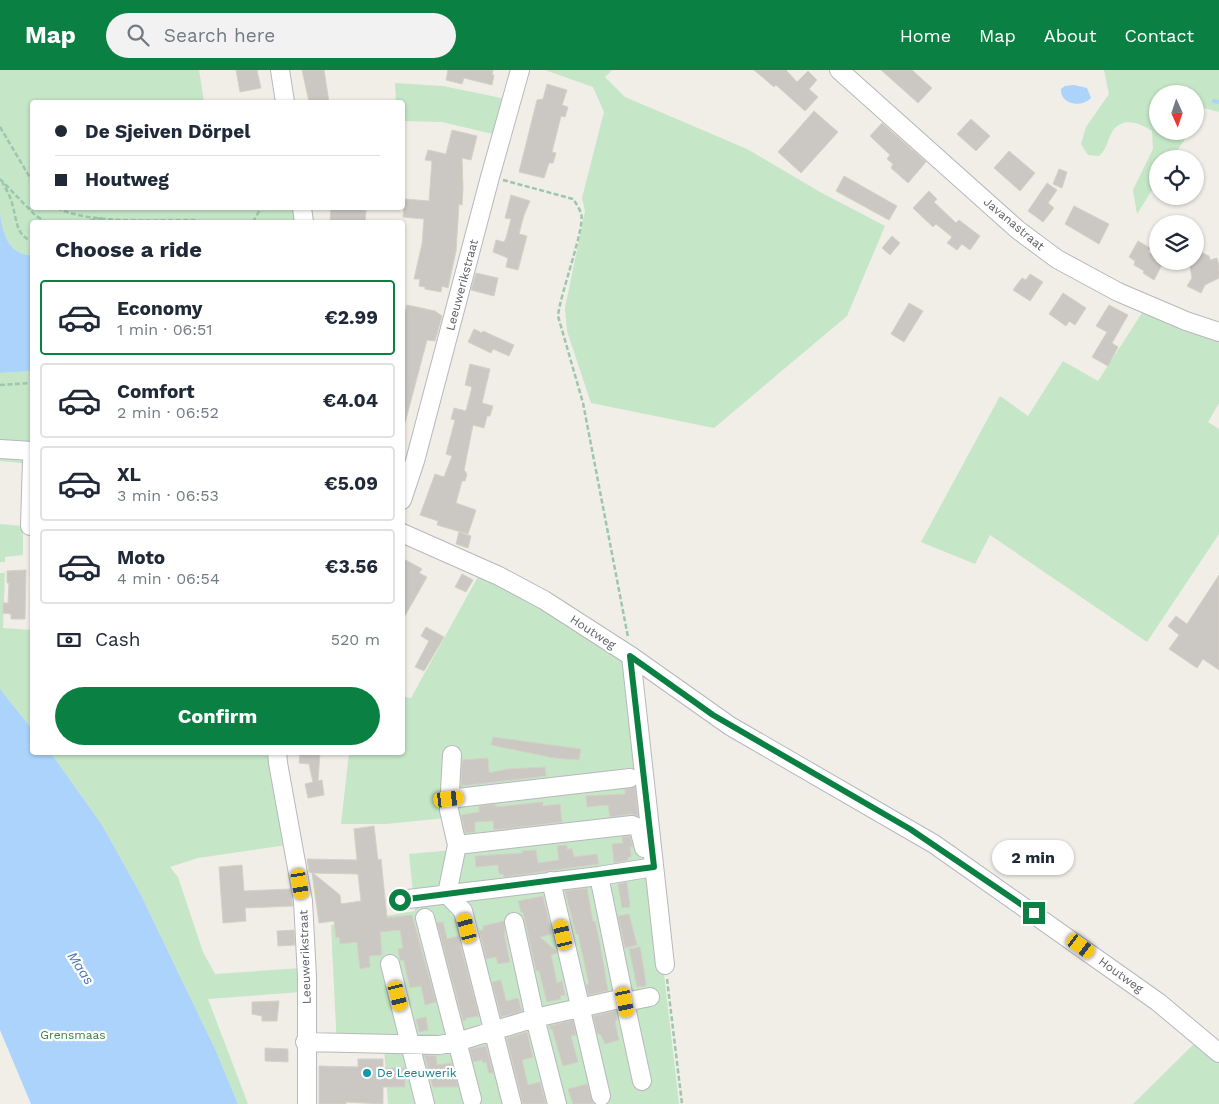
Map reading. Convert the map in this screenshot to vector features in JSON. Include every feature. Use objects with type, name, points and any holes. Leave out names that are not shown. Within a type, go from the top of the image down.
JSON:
[{"type":"street","points":[[280,70],[285,100]]},
{"type":"street","name":"Leeuwerikstraat","points":[[405,491],[415,461],[520,70]]},
{"type":"street","name":"Javanastraat","points":[[839,70],[1018,230],[1057,259],[1118,292],[1186,321],[1219,332]]},
{"type":"street","points":[[0,449],[30,451]]},
{"type":"street","name":"Houtweg","points":[[405,534],[522,588],[630,656],[730,726],[910,829],[955,858],[1158,1002],[1219,1053]]},
{"type":"street","points":[[630,656],[650,868],[665,965]]},
{"type":"street","name":"Leeuwerikstraat","points":[[277,755],[303,901],[307,977],[305,1042],[307,1104]]},
{"type":"street","points":[[447,894],[457,845],[451,821],[449,799],[452,755]]},
{"type":"street","points":[[449,799],[630,778]]},
{"type":"street","points":[[457,845],[632,825],[639,828],[650,868]]},
{"type":"street","points":[[400,900],[650,868]]},
{"type":"street","points":[[599,876],[642,1081]]},
{"type":"street","points":[[551,882],[601,1096]]},
{"type":"street","points":[[447,894],[462,911],[512,1104]]},
{"type":"street","points":[[425,918],[472,1099]]},
{"type":"street","points":[[514,922],[535,1018],[557,1104]]},
{"type":"street","points":[[390,964],[425,1104]]},
{"type":"street","points":[[305,1042],[439,1045],[457,1042],[535,1018],[580,1007],[650,997]]},
{"type":"path","points":[[0,127],[30,178]]},
{"type":"path","points":[[490,177],[573,199],[582,214],[581,229],[559,302],[558,316],[584,403],[630,656]]},
{"type":"path","points":[[1,180],[30,210]]},
{"type":"path","points":[[1,180],[12,204],[19,231],[23,237],[30,240]]},
{"type":"path","points":[[30,210],[43,220]]},
{"type":"path","points":[[63,210],[106,218],[194,220]]},
{"type":"path","points":[[94,220],[106,218]]},
{"type":"path","points":[[0,385],[30,383]]},
{"type":"path","points":[[665,965],[682,1104]]},
{"type":"green space","points":[[0,70],[199,70],[204,100],[30,100],[30,210],[299,210],[300,220],[30,220],[30,255],[17,251],[8,242],[0,214]]},
{"type":"green space","points":[[545,70],[612,70],[605,77],[625,97],[747,149],[820,192],[885,226],[847,316],[714,428],[591,403],[567,331],[565,308],[585,211],[582,198],[604,112],[593,87]]},
{"type":"green space","points":[[1104,70],[1219,70],[1219,112],[1204,108],[1204,85],[1149,85],[1149,130],[1131,122],[1121,124],[1112,132],[1099,156],[1088,155],[1081,144],[1086,127],[1109,94]]},
{"type":"green space","points":[[395,83],[443,86],[506,99],[497,135],[442,122],[405,121],[405,100],[396,100]]},
{"type":"green space","points":[[1152,140],[1184,140],[1178,150],[1153,149]]},
{"type":"green space","points":[[1149,157],[1149,195],[1137,214],[1133,190]]},
{"type":"green space","points":[[1142,313],[1219,339],[1219,403],[1208,422],[1219,429],[1219,534],[1147,642],[990,535],[975,564],[921,542],[1000,396],[1028,416],[1063,361],[1098,381]]},
{"type":"green space","points":[[30,371],[30,464],[0,461],[0,373]]},
{"type":"green space","points":[[0,524],[23,526],[23,555],[5,557],[5,562],[0,562]]},
{"type":"green space","points":[[5,571],[3,628],[30,630],[30,726],[0,689],[0,573]]},
{"type":"green space","points":[[480,573],[509,587],[628,661],[679,1104],[388,1104],[384,1048],[337,1048],[331,925],[415,911],[409,854],[453,850],[446,818],[386,824],[341,824],[349,755],[405,755],[405,697],[411,698]]},
{"type":"green space","points":[[52,755],[267,755],[287,845],[198,858],[170,867],[178,877],[203,952],[215,974],[301,968],[302,992],[208,999],[248,1104],[238,1104],[216,1051],[140,893],[102,825]]},
{"type":"green space","points":[[1198,1040],[1219,1060],[1219,1104],[1133,1104]]},
{"type":"water","points":[[1074,85],[1087,88],[1091,98],[1077,104],[1064,99],[1061,89],[1065,86]]},
{"type":"water","points":[[0,214],[8,242],[17,251],[30,255],[30,371],[0,373]]},
{"type":"water","name":"Maas","points":[[0,689],[30,726],[30,755],[52,755],[102,825],[140,893],[216,1051],[238,1104],[31,1104],[0,1030]]},
{"type":"building","points":[[236,70],[257,70],[261,88],[240,92]]},
{"type":"building","points":[[302,70],[324,70],[329,100],[309,100]]},
{"type":"building","points":[[448,70],[493,70],[492,85],[464,78],[462,84],[446,80]]},
{"type":"building","points":[[754,70],[786,70],[797,82],[808,71],[817,80],[809,89],[818,97],[805,111],[776,85],[774,87]]},
{"type":"building","points":[[881,70],[912,70],[932,88],[918,103]]},
{"type":"building","points":[[547,84],[567,90],[562,105],[568,107],[565,117],[561,116],[552,152],[556,153],[553,163],[549,163],[544,178],[519,172],[537,100],[543,99]]},
{"type":"building","points":[[814,111],[838,132],[801,173],[778,152]]},
{"type":"building","points":[[971,119],[990,136],[976,151],[957,134]]},
{"type":"building","points":[[882,123],[926,162],[908,183],[891,168],[893,164],[887,159],[890,155],[870,136]]},
{"type":"building","points":[[452,130],[477,136],[471,160],[462,158],[462,205],[459,204],[456,251],[448,288],[442,286],[441,292],[425,289],[425,287],[419,286],[420,279],[414,279],[422,244],[424,219],[403,217],[405,199],[429,201],[432,161],[425,160],[428,150],[446,154]]},
{"type":"building","points":[[1009,151],[1035,173],[1020,191],[994,168]]},
{"type":"building","points":[[1059,169],[1067,172],[1062,188],[1053,184]]},
{"type":"building","points":[[844,176],[897,206],[889,220],[836,191]]},
{"type":"building","points":[[1047,183],[1057,190],[1048,203],[1054,208],[1043,222],[1028,211]]},
{"type":"building","points":[[929,191],[937,199],[934,202],[956,223],[959,220],[980,236],[970,250],[962,244],[957,250],[947,243],[952,237],[936,224],[933,227],[913,208]]},
{"type":"building","points":[[511,195],[530,201],[519,234],[527,236],[518,270],[506,267],[508,258],[493,252],[496,240],[504,242],[506,238],[511,219],[505,218]]},
{"type":"building","points":[[1074,206],[1109,224],[1099,244],[1065,224]]},
{"type":"building","points":[[331,210],[366,210],[365,220],[330,220]]},
{"type":"building","points":[[892,236],[900,243],[890,255],[882,248]]},
{"type":"building","points":[[1138,241],[1149,247],[1149,270],[1159,270],[1154,280],[1134,265],[1135,261],[1129,257]]},
{"type":"building","points":[[1204,254],[1209,256],[1210,260],[1217,258],[1219,278],[1205,285],[1201,293],[1187,286],[1192,278],[1191,270],[1204,270]]},
{"type":"building","points":[[476,273],[498,278],[494,296],[471,290]]},
{"type":"building","points":[[1030,274],[1043,282],[1030,301],[1013,290],[1022,278],[1026,280]]},
{"type":"building","points":[[1063,293],[1086,308],[1075,325],[1069,321],[1066,326],[1049,314]]},
{"type":"building","points":[[909,303],[923,311],[904,342],[891,334]]},
{"type":"building","points":[[407,305],[435,311],[442,316],[435,341],[427,340],[405,423],[405,312]]},
{"type":"building","points":[[1109,305],[1128,315],[1112,343],[1118,347],[1108,366],[1092,357],[1107,332],[1096,326]]},
{"type":"building","points":[[474,329],[514,345],[509,356],[493,349],[491,353],[468,342]]},
{"type":"building","points":[[470,364],[490,369],[482,403],[493,406],[490,416],[487,416],[484,428],[473,425],[464,470],[467,474],[465,481],[462,481],[456,503],[476,510],[468,534],[437,525],[438,521],[420,515],[435,474],[444,477],[452,456],[446,454],[455,420],[451,419],[454,408],[466,411],[472,387],[465,385]]},
{"type":"building","points":[[459,532],[471,536],[468,548],[456,544]]},
{"type":"building","points":[[405,560],[422,569],[419,573],[427,577],[405,616]]},
{"type":"building","points":[[26,570],[25,619],[11,619],[11,614],[3,613],[3,603],[8,603],[9,583],[7,583],[7,571]]},
{"type":"building","points":[[462,574],[473,580],[466,592],[455,587]]},
{"type":"building","points":[[1219,575],[1219,670],[1203,659],[1197,668],[1169,649],[1179,635],[1168,626],[1176,616],[1187,624]]},
{"type":"building","points":[[426,627],[444,637],[424,671],[415,667],[429,641],[421,636]]},
{"type":"building","points":[[493,737],[581,749],[579,760],[554,758],[491,745]]},
{"type":"building","points":[[300,755],[320,755],[318,781],[322,780],[324,795],[308,798],[305,784],[313,782],[309,764],[299,763]]},
{"type":"building","points":[[488,758],[489,773],[507,769],[545,767],[546,776],[461,786],[462,760]]},
{"type":"building","points":[[635,787],[638,816],[631,814],[610,817],[608,805],[587,807],[586,796],[625,794],[625,789]]},
{"type":"building","points":[[543,802],[543,806],[560,804],[562,822],[494,830],[493,821],[475,822],[475,832],[465,833],[461,815],[479,812],[479,806],[496,804],[496,807]]},
{"type":"building","points":[[374,826],[378,860],[381,859],[387,918],[412,915],[436,1002],[425,1005],[421,986],[410,988],[404,961],[400,960],[398,949],[403,948],[400,930],[380,932],[382,955],[369,956],[370,967],[360,969],[357,942],[340,944],[339,937],[336,938],[334,921],[319,923],[312,873],[309,872],[307,859],[357,860],[354,829]],"holes":[[[313,873],[358,874],[361,901],[341,904],[340,895]]]},
{"type":"building","points":[[630,836],[633,847],[630,847],[631,857],[628,857],[628,860],[614,863],[612,844],[623,843],[622,837]]},
{"type":"building","points":[[567,845],[567,849],[572,849],[574,857],[597,854],[599,864],[504,877],[503,874],[499,874],[498,865],[476,867],[475,856],[522,853],[522,851],[536,850],[538,863],[559,860],[557,846]]},
{"type":"building","points":[[242,865],[244,891],[290,889],[293,906],[245,908],[246,921],[223,923],[219,867]]},
{"type":"building","points":[[627,882],[630,907],[622,908],[618,884]]},
{"type":"building","points":[[587,888],[593,922],[595,921],[600,944],[608,991],[588,995],[586,985],[589,984],[578,934],[576,934],[565,891]]},
{"type":"building","points":[[543,896],[552,934],[540,937],[557,953],[551,955],[557,983],[562,981],[565,995],[560,996],[561,999],[547,1002],[539,971],[536,971],[523,912],[521,912],[518,901]]},
{"type":"building","points":[[629,914],[637,945],[625,948],[618,916]]},
{"type":"building","points":[[504,921],[504,933],[510,962],[498,964],[496,957],[486,959],[479,930],[483,930],[483,926]]},
{"type":"building","points":[[443,922],[447,939],[458,936],[479,1016],[466,1018],[463,1021],[437,923]]},
{"type":"building","points":[[294,930],[295,945],[278,946],[277,931]]},
{"type":"building","points":[[640,947],[646,983],[645,986],[637,987],[629,949]]},
{"type":"building","points":[[501,980],[506,1001],[518,998],[522,1011],[501,1017],[492,982]]},
{"type":"building","points":[[279,1001],[277,1021],[262,1021],[262,1016],[252,1014],[252,1002]]},
{"type":"building","points":[[615,1011],[617,1020],[615,1022],[619,1040],[605,1044],[601,1035],[597,1033],[593,1016]]},
{"type":"building","points":[[426,1017],[428,1030],[419,1032],[416,1019]]},
{"type":"building","points":[[573,1020],[576,1035],[571,1036],[578,1062],[563,1066],[552,1029],[549,1026]]},
{"type":"building","points":[[527,1032],[533,1057],[522,1060],[528,1085],[540,1082],[546,1104],[523,1104],[507,1038]]},
{"type":"building","points":[[486,1046],[493,1073],[489,1073],[486,1062],[483,1063],[482,1060],[473,1062],[470,1049]]},
{"type":"building","points":[[265,1048],[288,1049],[288,1062],[265,1061]]},
{"type":"building","points":[[424,1055],[436,1056],[437,1065],[452,1063],[458,1087],[433,1087]]},
{"type":"building","points":[[358,1059],[383,1059],[383,1068],[405,1068],[405,1087],[383,1087],[383,1104],[346,1102],[346,1104],[319,1104],[319,1066],[358,1067]]},
{"type":"building","points":[[587,1084],[594,1104],[573,1104],[568,1089]]},
{"type":"waterway","points":[[1214,101],[1219,102]]},
{"type":"place","name":"De Leeuwerik","points":[[367,1073]]},
{"type":"route","points":[[400,900],[599,876],[654,867],[630,656],[730,726],[910,829],[1034,913]]},
{"type":"park label","name":"Grensmaas","points":[[73,1035]]}]
